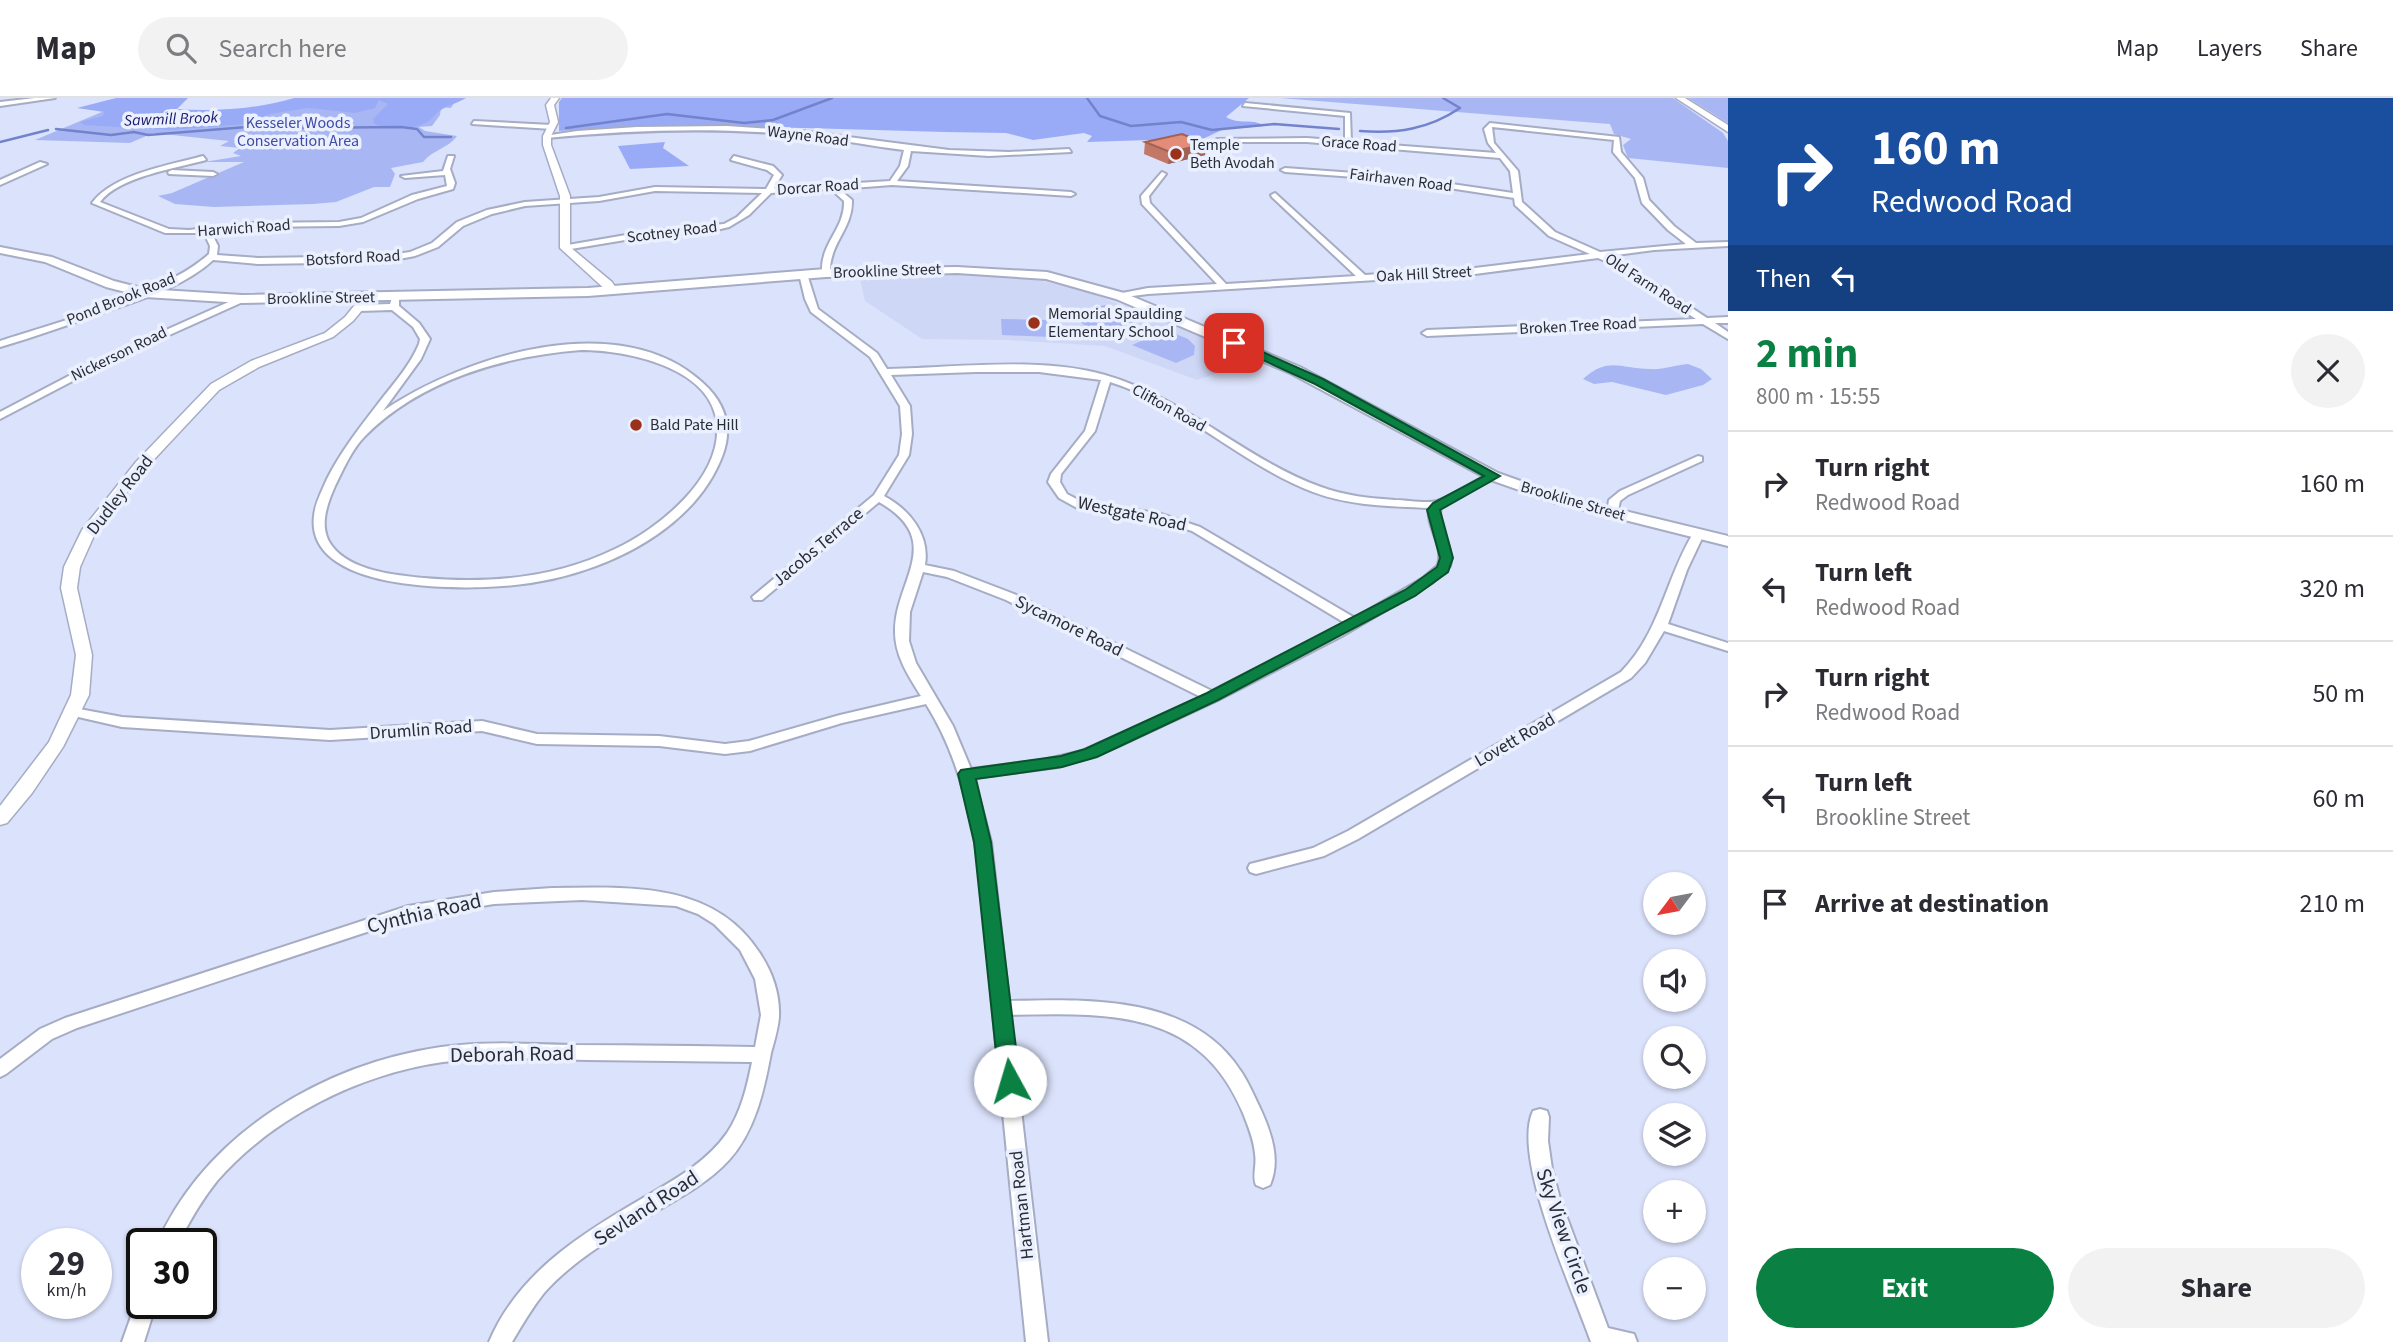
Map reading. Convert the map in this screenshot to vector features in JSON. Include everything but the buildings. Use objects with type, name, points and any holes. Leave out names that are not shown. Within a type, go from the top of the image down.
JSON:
[{"type":"main road","name":"Brookline Street","points":[[0,250],[48,259],[110,284],[145,293],[363,303],[612,290],[826,273],[957,270],[1013,272],[1065,280],[1120,296],[1295,370],[1493,476],[1558,499],[1728,541]]},
{"type":"street","points":[[0,104],[52,98]]},
{"type":"street","points":[[555,98],[550,105],[554,122],[547,145],[563,184],[566,202],[563,235],[565,248],[612,290]]},
{"type":"street","points":[[1680,98],[1728,129]]},
{"type":"street","points":[[1245,105],[1348,114],[1348,143]]},
{"type":"street","name":"Wayne Road","points":[[474,123],[549,132],[731,127],[791,132],[908,149],[1006,154],[1069,151]]},
{"type":"street","name":"Old Farm Road","points":[[1693,245],[1671,228],[1645,201],[1639,178],[1617,152],[1617,138],[1490,125],[1487,129],[1490,143],[1514,171],[1518,203],[1525,211],[1552,234],[1602,254],[1728,336]]},
{"type":"street","name":"Grace Road","points":[[1217,141],[1282,139],[1502,156]]},
{"type":"street","points":[[892,183],[904,166],[908,149]]},
{"type":"street","name":"Harwich Road","points":[[203,158],[113,186],[100,195],[96,203],[168,231],[236,226],[339,224],[363,220],[415,197],[450,187],[446,173],[451,158]]},
{"type":"street","points":[[734,158],[775,171],[778,175],[776,183],[766,191]]},
{"type":"street","points":[[0,183],[43,164]]},
{"type":"street","name":"Fairhaven Road","points":[[1285,170],[1397,178],[1517,196]]},
{"type":"street","name":"Harwich Road","points":[[161,173],[213,174]]},
{"type":"street","points":[[405,176],[446,173]]},
{"type":"street","points":[[1162,174],[1145,196],[1146,204],[1224,287]]},
{"type":"street","name":"Dorcar Road","points":[[566,202],[666,189],[766,191],[892,183],[1071,194]]},
{"type":"street","points":[[826,273],[826,251],[849,213],[848,200],[833,187]]},
{"type":"street","name":"Scotney Road","points":[[565,248],[644,234],[722,226],[743,217],[766,191]]},
{"type":"street","points":[[1275,195],[1362,278]]},
{"type":"street","name":"Botsford Road","points":[[212,257],[258,261],[383,259],[412,254],[435,245],[460,224],[475,216],[525,204],[566,202]]},
{"type":"street","points":[[206,230],[214,244],[212,257]]},
{"type":"street","name":"Oak Hill Street","points":[[1120,296],[1148,291],[1475,271],[1602,254],[1728,244]]},
{"type":"street","name":"Pond Brook Road","points":[[0,344],[145,293],[212,257]]},
{"type":"street","points":[[803,274],[814,310],[858,340],[874,355],[887,372],[905,406],[907,434],[904,455],[878,497]]},
{"type":"street","name":"Nickerson Road","points":[[4,429],[0,417],[104,361],[242,299]]},
{"type":"street","points":[[363,433],[388,409],[429,386],[487,363],[563,348],[606,347],[654,358],[673,366],[697,382],[722,413],[724,430],[709,474],[672,520],[617,553],[578,567],[523,579],[468,584],[405,580],[369,573],[342,563],[325,545],[318,529],[327,490],[342,462],[401,380],[415,362],[425,339],[395,302]]},
{"type":"street","name":"Dudley Road","points":[[0,818],[25,789],[74,712],[82,687],[84,655],[69,589],[72,567],[89,530],[141,465],[215,387],[255,364],[329,335],[339,329],[363,303]]},
{"type":"street","name":"Broken Tree Road","points":[[1427,333],[1728,320]]},
{"type":"street","name":"Clifton Road","points":[[887,372],[1054,370],[1106,378],[1149,395],[1288,477],[1318,490],[1356,498],[1437,505]]},
{"type":"street","name":"Westgate Road","points":[[1106,378],[1090,430],[1056,474],[1054,482],[1063,496],[1083,507],[1158,516],[1196,529],[1354,623]]},
{"type":"street","points":[[401,380],[429,386]]},
{"type":"street","points":[[1613,513],[1615,500],[1623,493],[1698,459]]},
{"type":"street","points":[[967,774],[1062,762],[1091,753],[1213,697],[1410,593],[1443,569],[1447,558],[1433,516],[1437,505],[1493,476]]},
{"type":"street","name":"Hartman Road","points":[[878,497],[890,503],[909,521],[917,536],[919,568],[901,616],[902,643],[967,774],[983,842],[1037,1342]]},
{"type":"street","name":"Jacobs Terrace","points":[[758,597],[878,497]]},
{"type":"street","name":"Lovett Road","points":[[1256,868],[1318,852],[1353,835],[1626,675],[1645,656],[1661,626],[1688,551],[1698,534]]},
{"type":"street","name":"Sycamore Road","points":[[919,568],[950,574],[1010,597],[1213,697]]},
{"type":"street","points":[[1661,626],[1728,647]]},
{"type":"street","name":"Drumlin Road","points":[[74,712],[122,722],[330,735],[482,726],[537,738],[659,741],[725,749],[750,746],[840,719],[929,699]]},
{"type":"street","name":"Cynthia Road","points":[[0,1069],[46,1034],[71,1023],[397,915],[456,901],[508,895],[558,894],[617,895],[685,902],[708,912],[729,927],[760,967],[768,991],[771,1016],[762,1055]]},
{"type":"street","points":[[1002,1008],[1089,1007],[1139,1013],[1200,1037],[1241,1086],[1249,1102],[1266,1151],[1267,1164],[1263,1179]]},
{"type":"street","name":"Deborah Road","points":[[175,1228],[212,1172],[246,1140],[297,1105],[377,1071],[426,1057],[475,1051],[762,1055]]},
{"type":"street","name":"Sevland Road","points":[[500,1342],[520,1307],[539,1283],[636,1213],[711,1166],[733,1141],[750,1108],[762,1055]]},
{"type":"street","name":"Sky View Circle","points":[[1540,1117],[1538,1154],[1555,1211],[1602,1340]]},
{"type":"street","points":[[133,1342],[140,1319]]},
{"type":"street","points":[[1602,1340],[1626,1342]]},
{"type":"shaded area","points":[[116,98],[188,98],[177,109],[206,110],[251,107],[294,98],[466,98],[444,108],[423,124],[402,128],[374,124],[373,119],[388,104],[379,100],[375,108],[355,113],[308,108],[270,114],[247,124],[169,130],[84,125],[80,122],[103,116],[104,112],[77,108]]},
{"type":"shaded area","points":[[562,98],[1249,98],[1226,117],[1265,126],[1224,129],[1194,143],[1149,140],[1087,142],[1092,136],[1084,133],[1033,140],[1006,133],[782,128],[671,127],[559,131],[559,102]]},
{"type":"shaded area","points":[[665,142],[663,148],[689,166],[630,169],[618,146]]},
{"type":"shaded area","name":"Memorial Spaulding Elementary School","points":[[981,274],[1037,280],[1083,290],[1259,359],[1197,380],[1105,346],[1007,340],[922,339],[865,301],[859,276]]},
{"type":"green space","name":"Kesseler Woods Conservation Area","points":[[331,98],[457,98],[451,108],[441,107],[440,115],[432,126],[419,127],[425,131],[457,136],[423,162],[391,168],[395,174],[390,187],[374,187],[336,202],[214,207],[175,204],[158,196],[172,193],[244,162],[204,162],[241,156],[233,153],[240,148],[220,146],[229,141],[153,133],[130,143],[35,140],[109,109],[182,112],[255,108]]},
{"type":"green space","points":[[1280,98],[1673,98],[1723,133],[1728,141],[1728,168],[1628,158],[1623,145],[1631,139],[1614,134],[1610,124]]},
{"type":"green space","points":[[1688,98],[1728,98],[1728,123]]},
{"type":"green space","points":[[1105,305],[1139,320],[1113,333],[1085,326],[1078,319],[1082,311]]},
{"type":"green space","points":[[1001,319],[1047,320],[1050,337],[1002,335]]},
{"type":"green space","points":[[1166,330],[1188,339],[1195,346],[1194,355],[1176,363],[1132,345]]},
{"type":"green space","points":[[1688,364],[1701,369],[1712,379],[1703,385],[1666,395],[1612,382],[1594,384],[1583,379],[1600,368],[1615,365],[1655,369]]},
{"type":"waterway","name":"Sawmill Brook","points":[[566,128],[667,114],[744,123],[773,120],[832,98]]},
{"type":"waterway","name":"Sawmill Brook","points":[[1087,98],[1100,116],[1131,126],[1181,122],[1212,130],[1274,124],[1339,129]]},
{"type":"waterway","name":"Sawmill Brook","points":[[1360,131],[1412,129],[1436,121],[1460,108],[1443,98]]},
{"type":"waterway","name":"Sawmill Brook","points":[[56,129],[111,135],[134,132],[148,135],[272,125],[293,128],[401,127],[417,129],[424,137],[451,137]]},
{"type":"waterway","name":"Sawmill Brook","points":[[0,142],[48,130]]},
{"type":"place","name":"Temple Beth Avodah","points":[[1176,154]]},
{"type":"place","name":"Memorial Spaulding Elementary School","points":[[1034,323]]},
{"type":"place","name":"Bald Pate Hill","points":[[636,425]]},
{"type":"route","points":[[1010,1081],[983,842],[967,774],[1062,762],[1091,753],[1213,697],[1410,593],[1443,569],[1447,558],[1433,516],[1437,505],[1493,476],[1366,406],[1234,343]]}]
